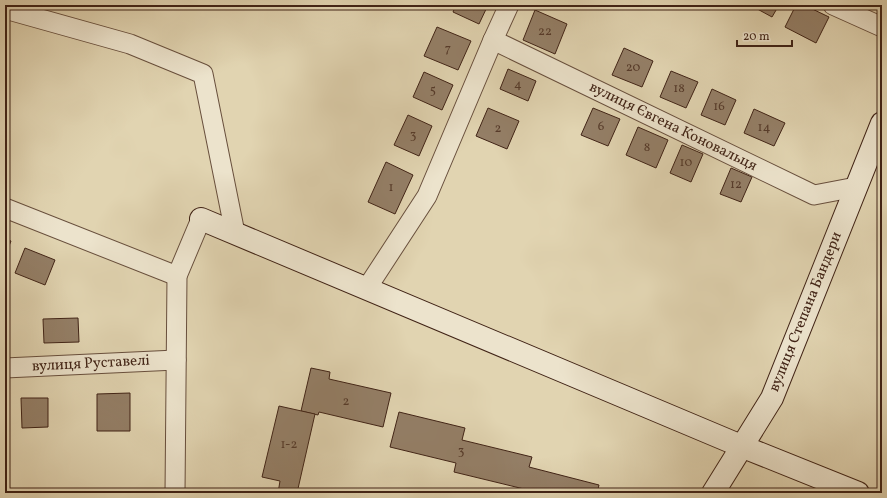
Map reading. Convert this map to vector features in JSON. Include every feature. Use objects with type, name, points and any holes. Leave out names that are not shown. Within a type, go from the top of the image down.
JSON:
[{"type":"street","points":[[367,288],[427,196],[509,5]]},
{"type":"street","points":[[833,5],[882,28]]},
{"type":"street","points":[[5,9],[130,44],[203,74],[235,233]]},
{"type":"street","name":"вулиця Євгена Коновальця","points":[[493,40],[814,195],[856,187]]},
{"type":"street","name":"вулиця Степана Бандери","points":[[713,493],[772,398],[882,123]]},
{"type":"street","points":[[5,208],[177,276]]},
{"type":"street","points":[[175,493],[177,276],[201,219],[741,446],[858,493]]},
{"type":"street","name":"вулиця Руставелі","points":[[5,368],[176,360]]},
{"type":"building","points":[[456,5],[488,5],[479,24],[453,12]]},
{"type":"building","points":[[750,5],[779,5],[772,17]]},
{"type":"building","points":[[796,5],[804,5],[829,17],[816,43],[785,27]]},
{"type":"building","points":[[535,10],[567,24],[555,54],[523,40]]},
{"type":"building","points":[[437,27],[471,41],[458,70],[424,56]]},
{"type":"building","points":[[624,48],[653,61],[642,87],[612,75]]},
{"type":"building","points":[[508,69],[536,81],[528,101],[500,89]]},
{"type":"building","points":[[671,71],[698,82],[686,108],[660,97]]},
{"type":"building","points":[[424,72],[453,85],[442,110],[413,97]]},
{"type":"building","points":[[712,89],[736,100],[725,125],[701,115]]},
{"type":"building","points":[[488,108],[519,121],[507,149],[476,136]]},
{"type":"building","points":[[593,108],[620,119],[608,146],[581,135]]},
{"type":"building","points":[[754,109],[785,123],[774,146],[744,133]]},
{"type":"building","points":[[408,115],[432,126],[419,156],[394,145]]},
{"type":"building","points":[[638,127],[668,140],[656,168],[626,155]]},
{"type":"building","points":[[682,145],[703,154],[691,182],[670,173]]},
{"type":"building","points":[[386,162],[413,175],[395,214],[368,202]]},
{"type":"building","points":[[731,168],[752,177],[741,202],[720,194]]},
{"type":"building","points":[[5,239],[11,241],[5,256]]},
{"type":"building","points":[[25,248],[55,260],[45,285],[15,273]]},
{"type":"building","points":[[78,318],[79,342],[44,343],[43,319]]},
{"type":"building","points":[[311,368],[330,372],[329,379],[391,393],[383,427],[319,412],[318,415],[301,411]]},
{"type":"building","points":[[130,393],[130,431],[97,431],[97,394]]},
{"type":"building","points":[[21,398],[48,398],[48,427],[22,428]]},
{"type":"building","points":[[279,406],[315,414],[297,493],[278,493],[280,481],[262,477]]},
{"type":"building","points":[[399,412],[465,428],[462,440],[532,457],[529,467],[599,485],[597,493],[523,493],[524,489],[454,472],[456,463],[390,447]]}]
